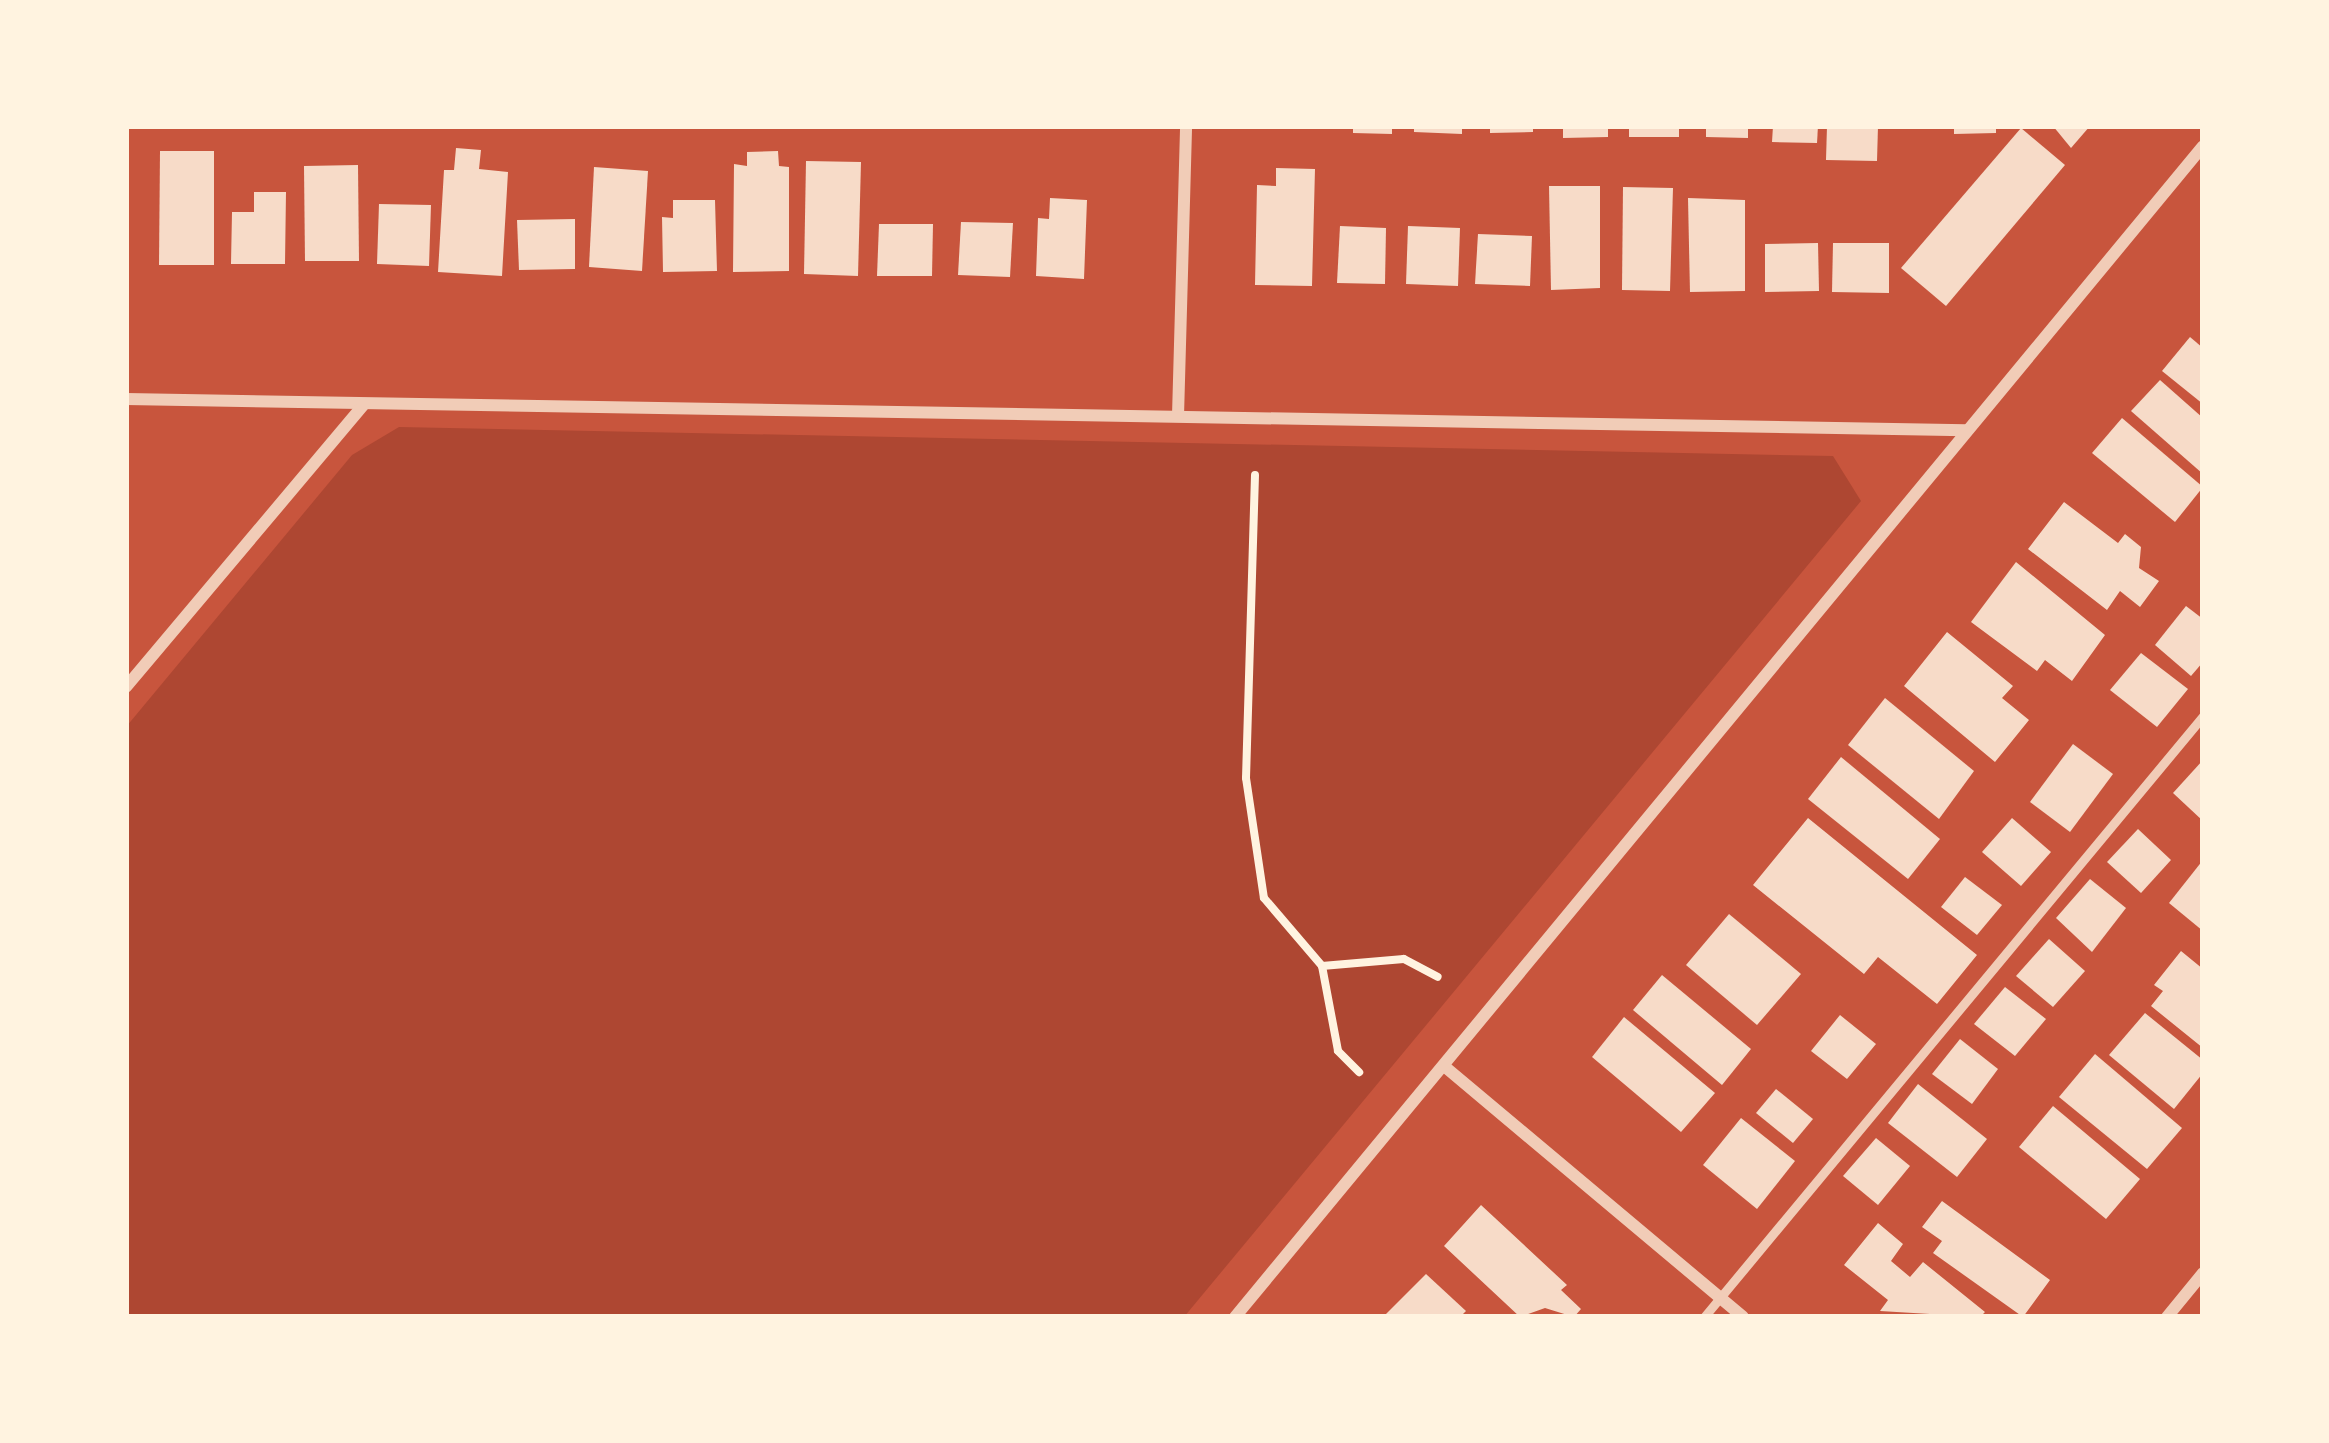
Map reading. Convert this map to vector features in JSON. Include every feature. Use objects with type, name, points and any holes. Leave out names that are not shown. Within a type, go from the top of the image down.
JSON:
[{"type":"street","points":[[1178,416],[1186,126]]},
{"type":"street","points":[[1235,1317],[2203,146]]},
{"type":"street","points":[[126,399],[1966,430]]},
{"type":"street","points":[[126,687],[364,404]]},
{"type":"street","points":[[1444,1066],[1743,1317]]},
{"type":"street","points":[[2167,1317],[2203,1274]]},
{"type":"lane","points":[[1704,1317],[2203,716]]},
{"type":"path","points":[[1256,475],[1246,778],[1264,898],[1322,965],[1338,1051],[1359,1072]]},
{"type":"path","points":[[1322,965],[1404,959],[1438,977]]},
{"type":"shaded area","points":[[399,427],[1833,456],[1861,501],[1184,1317],[126,1317],[126,727],[352,455]]},
{"type":"building","points":[[1353,126],[1392,126],[1392,134],[1353,133]]},
{"type":"building","points":[[1414,126],[1462,126],[1462,134],[1414,132]]},
{"type":"building","points":[[1490,126],[1533,126],[1533,132],[1490,133]]},
{"type":"building","points":[[1563,126],[1608,126],[1608,137],[1563,138]]},
{"type":"building","points":[[1629,126],[1679,126],[1679,137],[1629,137]]},
{"type":"building","points":[[1706,126],[1748,126],[1748,138],[1706,137]]},
{"type":"building","points":[[1773,126],[1818,126],[1817,143],[1772,142]]},
{"type":"building","points":[[1827,126],[1878,126],[1877,161],[1826,160]]},
{"type":"building","points":[[1954,126],[1996,126],[1996,133],[1954,134]]},
{"type":"building","points":[[2053,126],[2090,126],[2071,148]]},
{"type":"building","points":[[2021,128],[2065,165],[1946,306],[1901,268]]},
{"type":"building","points":[[456,148],[481,150],[479,169],[508,172],[502,276],[438,272],[444,170],[454,170]]},
{"type":"building","points":[[160,151],[214,151],[214,265],[159,265]]},
{"type":"building","points":[[778,151],[779,166],[789,167],[789,271],[733,272],[734,164],[747,166],[747,152]]},
{"type":"building","points":[[806,161],[861,162],[858,276],[804,274]]},
{"type":"building","points":[[358,165],[359,261],[305,261],[304,166]]},
{"type":"building","points":[[594,167],[648,171],[642,271],[589,267]]},
{"type":"building","points":[[1276,168],[1315,169],[1312,286],[1255,285],[1257,185],[1276,186]]},
{"type":"building","points":[[1549,186],[1600,186],[1600,288],[1551,290]]},
{"type":"building","points":[[1623,187],[1673,188],[1670,291],[1622,290]]},
{"type":"building","points":[[254,192],[286,192],[285,264],[231,264],[232,212],[254,212]]},
{"type":"building","points":[[1050,198],[1087,200],[1084,279],[1036,276],[1038,218],[1049,219]]},
{"type":"building","points":[[1688,198],[1745,200],[1745,291],[1690,292]]},
{"type":"building","points":[[673,200],[715,200],[717,271],[663,272],[662,217],[673,218]]},
{"type":"building","points":[[379,204],[431,205],[429,266],[377,264]]},
{"type":"building","points":[[575,219],[575,269],[519,270],[517,220]]},
{"type":"building","points":[[961,222],[1013,223],[1010,277],[958,275]]},
{"type":"building","points":[[879,224],[933,224],[932,276],[877,276]]},
{"type":"building","points":[[1340,226],[1386,228],[1385,284],[1337,283]]},
{"type":"building","points":[[1408,226],[1460,228],[1458,286],[1406,284]]},
{"type":"building","points":[[1478,234],[1532,236],[1530,286],[1475,284]]},
{"type":"building","points":[[1818,243],[1819,291],[1765,292],[1765,244]]},
{"type":"building","points":[[1833,243],[1889,243],[1889,293],[1832,292]]},
{"type":"building","points":[[2190,337],[2203,348],[2203,404],[2162,371]]},
{"type":"building","points":[[2160,380],[2203,418],[2203,474],[2131,411]]},
{"type":"building","points":[[2122,418],[2203,487],[2175,522],[2092,453]]},
{"type":"building","points":[[2064,502],[2118,543],[2125,534],[2141,547],[2139,568],[2159,581],[2140,607],[2120,591],[2107,610],[2028,549]]},
{"type":"building","points":[[2016,562],[2105,635],[2072,681],[2045,660],[2037,671],[1971,622]]},
{"type":"building","points":[[2186,606],[2203,619],[2203,662],[2191,676],[2155,645]]},
{"type":"building","points":[[1947,632],[2013,686],[2002,698],[2029,720],[1995,762],[1904,686]]},
{"type":"building","points":[[2141,653],[2188,689],[2157,727],[2110,690]]},
{"type":"building","points":[[1885,698],[1974,771],[1939,819],[1848,745]]},
{"type":"building","points":[[2073,744],[2113,774],[2070,832],[2030,802]]},
{"type":"building","points":[[1841,757],[1940,839],[1908,879],[1808,799]]},
{"type":"building","points":[[2203,760],[2203,821],[2173,793]]},
{"type":"building","points":[[1808,818],[1977,955],[1937,1004],[1878,957],[1864,974],[1753,885]]},
{"type":"building","points":[[2012,818],[2051,852],[2021,886],[1982,852]]},
{"type":"building","points":[[2138,829],[2171,860],[2141,893],[2107,862]]},
{"type":"building","points":[[2203,860],[2203,931],[2169,903]]},
{"type":"building","points":[[1965,877],[2002,905],[1977,935],[1941,907]]},
{"type":"building","points":[[2090,879],[2126,908],[2092,952],[2056,918]]},
{"type":"building","points":[[1729,914],[1801,974],[1757,1025],[1686,965]]},
{"type":"building","points":[[2049,939],[2085,971],[2053,1007],[2016,976]]},
{"type":"building","points":[[2181,951],[2203,969],[2203,1048],[2151,1006],[2163,991],[2154,985]]},
{"type":"building","points":[[1662,975],[1751,1049],[1722,1085],[1633,1010]]},
{"type":"building","points":[[2005,987],[2046,1019],[2015,1056],[1974,1024]]},
{"type":"building","points":[[2145,1013],[2203,1060],[2203,1073],[2174,1109],[2109,1055]]},
{"type":"building","points":[[1840,1015],[1876,1044],[1847,1079],[1811,1051]]},
{"type":"building","points":[[1624,1017],[1715,1093],[1681,1132],[1592,1057]]},
{"type":"building","points":[[1960,1039],[1998,1069],[1972,1104],[1932,1074]]},
{"type":"building","points":[[2095,1054],[2182,1128],[2147,1169],[2059,1097]]},
{"type":"building","points":[[1918,1084],[1987,1139],[1957,1177],[1888,1123]]},
{"type":"building","points":[[1776,1089],[1813,1119],[1793,1143],[1756,1113]]},
{"type":"building","points":[[2053,1106],[2140,1179],[2106,1219],[2019,1147]]},
{"type":"building","points":[[1741,1118],[1795,1161],[1757,1209],[1703,1165]]},
{"type":"building","points":[[1876,1138],[1910,1166],[1878,1205],[1843,1176]]},
{"type":"building","points":[[1942,1201],[2050,1280],[2023,1317],[1933,1253],[1942,1241],[1922,1227]]},
{"type":"building","points":[[1481,1205],[1567,1285],[1561,1290],[1581,1309],[1574,1317],[1545,1308],[1520,1317],[1444,1246]]},
{"type":"building","points":[[1878,1223],[1903,1244],[1891,1261],[1910,1277],[1923,1262],[1985,1312],[1980,1317],[1880,1311],[1888,1300],[1844,1265]]},
{"type":"building","points":[[1426,1274],[1466,1311],[1460,1317],[1383,1317]]}]
